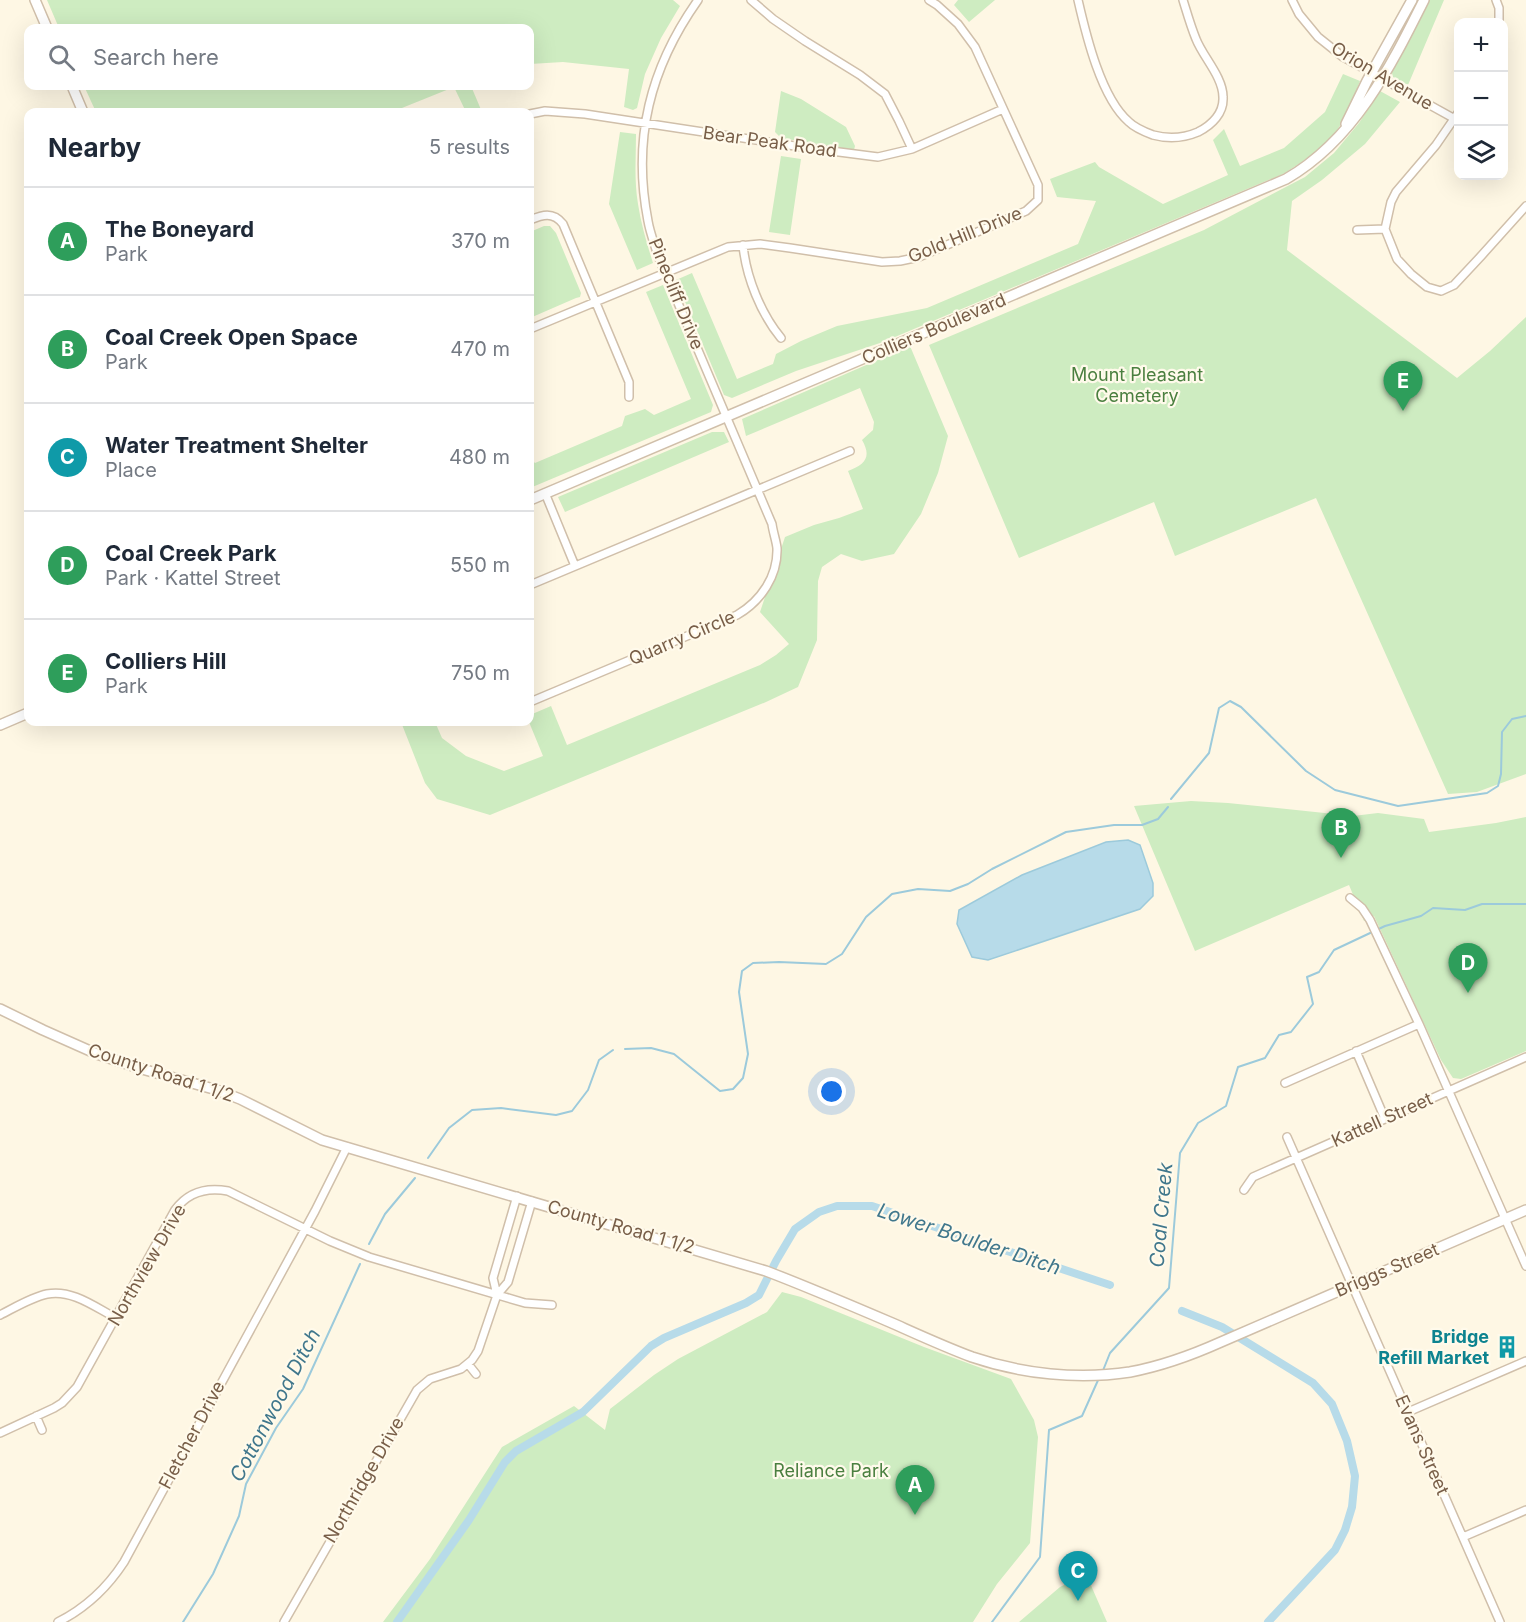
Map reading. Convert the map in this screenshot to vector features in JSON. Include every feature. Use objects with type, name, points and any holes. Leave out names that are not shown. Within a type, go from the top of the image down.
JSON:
[{"type":"street","points":[[34,0],[45,24]]},
{"type":"street","name":"Pinecliff Drive","points":[[698,0],[673,39],[653,87],[644,123],[643,180],[648,222],[658,256],[726,416]]},
{"type":"street","points":[[752,0],[773,19],[860,75],[885,94],[912,149]]},
{"type":"street","name":"Gold Hill Drive","points":[[534,327],[728,247],[760,244],[882,262],[900,261],[919,257],[1026,212],[1038,200],[1038,185],[1004,109],[975,47],[958,24],[929,0]]},
{"type":"street","points":[[1078,0],[1097,65],[1120,113],[1129,122],[1161,137],[1196,133],[1210,126],[1220,113],[1224,98],[1222,85],[1196,40],[1183,0]]},
{"type":"street","name":"Orion Avenue","points":[[1292,0],[1299,14],[1318,38],[1342,57],[1454,115]]},
{"type":"street","name":"Colliers Boulevard","points":[[1331,146],[1346,124],[1371,73],[1412,0]]},
{"type":"street","name":"Colliers Boulevard","points":[[534,498],[1272,186],[1299,172],[1331,146],[1349,127],[1381,79],[1424,0]]},
{"type":"street","points":[[1496,0],[1499,18]]},
{"type":"street","points":[[74,90],[82,108]]},
{"type":"street","name":"Bear Peak Road","points":[[534,113],[545,111],[585,114],[878,157],[912,149],[1004,109]]},
{"type":"street","points":[[1454,120],[1396,192],[1391,202],[1385,229],[1397,259],[1427,287],[1442,291],[1454,285],[1526,206]]},
{"type":"street","points":[[534,218],[549,215],[561,222],[629,382],[628,397]]},
{"type":"street","points":[[1357,230],[1385,229]]},
{"type":"street","points":[[743,245],[748,275],[770,325],[781,338]]},
{"type":"street","name":"Quarry Circle","points":[[534,700],[737,615],[753,604],[766,588],[772,575],[777,548],[772,524],[726,416]]},
{"type":"street","points":[[534,583],[850,451]]},
{"type":"street","points":[[545,493],[575,566]]},
{"type":"street","points":[[0,724],[24,715]]},
{"type":"street","points":[[1350,898],[1362,908],[1370,920],[1419,1024],[1526,1266]]},
{"type":"street","name":"County Road 1 1/2","points":[[0,1009],[96,1054],[142,1070],[240,1098],[314,1136],[766,1271],[974,1357],[1015,1369],[1061,1375],[1115,1374],[1175,1360],[1247,1331]]},
{"type":"street","points":[[1285,1083],[1419,1024]]},
{"type":"street","points":[[1356,1051],[1385,1119]]},
{"type":"street","name":"Kattell Street","points":[[1244,1190],[1253,1177],[1526,1058]]},
{"type":"street","name":"Evans Street","points":[[1287,1137],[1500,1622]]},
{"type":"street","name":"Fletcher Drive","points":[[58,1622],[98,1595],[120,1567],[335,1173],[347,1147]]},
{"type":"street","name":"Northview Drive","points":[[0,1433],[62,1403],[77,1387],[174,1210],[182,1201],[196,1192],[212,1189],[228,1191],[369,1257],[525,1303],[552,1305]]},
{"type":"street","points":[[497,1295],[492,1278],[517,1196]]},
{"type":"street","points":[[476,1374],[468,1364],[480,1348],[497,1295],[508,1282],[532,1201]]},
{"type":"street","name":"Briggs Street","points":[[1247,1331],[1526,1210]]},
{"type":"street","points":[[0,1315],[43,1295],[56,1293],[73,1296],[116,1318]]},
{"type":"street","points":[[1408,1412],[1526,1361]]},
{"type":"street","name":"Northridge Drive","points":[[284,1622],[334,1531],[417,1390],[430,1379],[468,1364]]},
{"type":"street","points":[[36,1416],[42,1430]]},
{"type":"street","points":[[1463,1537],[1526,1510]]},
{"type":"green space","points":[[47,0],[673,0],[680,6],[661,38],[645,74],[637,108],[633,110],[624,107],[629,69],[563,62],[534,64],[534,24],[57,24]]},
{"type":"green space","points":[[958,0],[995,0],[969,22],[954,5]]},
{"type":"green space","points":[[1428,0],[1444,0],[1408,85],[1393,77],[1391,69]]},
{"type":"green space","points":[[1343,74],[1360,81],[1340,126],[1318,150],[1283,174],[883,342],[796,371],[732,398],[724,395],[676,280],[692,273],[737,379],[773,364],[776,354],[837,326],[927,308],[1078,244],[1096,201],[1057,197],[1050,179],[1095,162],[1099,167],[1163,204],[1228,175],[1213,140],[1224,129],[1240,166],[1284,148],[1325,112]]},
{"type":"green space","points":[[86,90],[447,90],[402,108],[94,108]]},
{"type":"green space","points":[[455,90],[473,90],[480,108],[464,108]]},
{"type":"green space","points":[[781,91],[801,99],[846,127],[855,146],[854,150],[781,138],[775,132]]},
{"type":"green space","name":"Mount Pleasant Cemetery","points":[[1380,91],[1400,102],[1365,144],[1322,180],[1292,201],[1287,250],[1457,378],[1526,317],[1526,774],[1477,792],[1448,794],[1316,498],[1175,556],[1154,502],[1019,558],[929,345],[1204,230],[1305,177],[1334,153],[1359,123]]},
{"type":"green space","points":[[620,132],[636,134],[639,211],[653,263],[637,270],[609,204]]},
{"type":"green space","points":[[781,156],[801,159],[790,235],[769,232]]},
{"type":"green space","points":[[550,226],[556,233],[581,293],[580,297],[534,316],[534,230]]},
{"type":"green space","points":[[663,285],[713,405],[711,412],[534,486],[534,462],[622,426],[625,416],[645,409],[654,415],[691,399],[646,292]]},
{"type":"green space","points":[[910,346],[948,436],[938,473],[921,514],[894,554],[862,561],[841,554],[822,567],[818,581],[817,640],[798,687],[490,815],[437,799],[425,783],[403,726],[437,726],[442,738],[466,756],[504,771],[543,756],[531,726],[534,726],[534,713],[551,706],[567,745],[760,665],[789,644],[760,612],[785,537],[863,509],[848,471],[865,460],[866,451],[862,440],[873,430],[874,422],[860,388],[746,436],[742,419]]},
{"type":"green space","points":[[712,432],[724,432],[729,442],[565,512],[558,497]]},
{"type":"green space","points":[[1191,801],[1353,816],[1378,813],[1424,819],[1429,832],[1526,817],[1526,1051],[1461,1079],[1453,1078],[1441,1060],[1374,916],[1364,921],[1349,885],[1195,951],[1134,806]]},
{"type":"green space","name":"Reliance Park","points":[[782,1292],[801,1297],[924,1347],[1011,1379],[1034,1420],[1038,1437],[1030,1543],[997,1584],[973,1622],[383,1622],[430,1559],[502,1447],[574,1406],[605,1430],[610,1409],[678,1359],[767,1312]]},
{"type":"green space","points":[[1086,1574],[1107,1622],[1019,1622],[1060,1587]]},
{"type":"water","points":[[1128,840],[1140,845],[1153,883],[1153,896],[1140,909],[988,960],[972,957],[957,924],[959,910],[1022,875],[1106,842]]},
{"type":"waterway","name":"Cottonwood Ditch","points":[[1171,799],[1209,753],[1219,708],[1230,701],[1241,707],[1306,771],[1335,790],[1398,806],[1487,793],[1498,786],[1501,774],[1502,732],[1512,719],[1526,716]]},
{"type":"waterway","name":"Cottonwood Ditch","points":[[625,1049],[651,1048],[674,1054],[720,1091],[733,1089],[743,1078],[748,1054],[739,992],[742,971],[753,963],[826,964],[842,954],[866,917],[892,894],[918,889],[950,891],[968,884],[992,869],[1066,832],[1114,825],[1142,825],[1158,819],[1168,807]]},
{"type":"waterway","name":"Coal Creek","points":[[1102,1373],[1110,1353],[1169,1288],[1180,1153],[1198,1123],[1226,1106],[1238,1067],[1265,1058],[1279,1035],[1291,1032],[1313,1004],[1307,977],[1319,972],[1334,950],[1385,926],[1421,916],[1433,908],[1465,910],[1482,904],[1526,904]]},
{"type":"waterway","name":"Cottonwood Ditch","points":[[428,1158],[449,1128],[472,1110],[501,1108],[556,1115],[572,1111],[588,1090],[599,1060],[613,1050]]},
{"type":"waterway","name":"Cottonwood Ditch","points":[[369,1244],[385,1214],[415,1178]]},
{"type":"waterway","name":"Lower Boulder Ditch","points":[[397,1622],[469,1520],[505,1462],[516,1451],[583,1412],[651,1346],[759,1295],[795,1229],[819,1212],[837,1206],[872,1206],[1110,1285]]},
{"type":"waterway","name":"Cottonwood Ditch","points":[[183,1622],[213,1574],[239,1516],[246,1484],[276,1428],[303,1389],[360,1264]]},
{"type":"waterway","name":"Lower Boulder Ditch","points":[[1182,1311],[1222,1327],[1313,1383],[1332,1404],[1347,1441],[1355,1476],[1352,1507],[1345,1530],[1335,1550],[1268,1622]]},
{"type":"waterway","name":"Coal Creek","points":[[992,1622],[1040,1557],[1049,1430],[1082,1416],[1099,1378]]},
{"type":"place","name":"Colliers Hill","points":[[1403,411]]},
{"type":"place","name":"Coal Creek Open Space","points":[[1341,858]]},
{"type":"place","name":"Coal Creek Park","points":[[1468,993]]},
{"type":"place","name":"Bridge Refill Market","points":[[1507,1347]]},
{"type":"place","name":"The Boneyard","points":[[915,1515]]},
{"type":"place","name":"Water Treatment Shelter","points":[[1078,1601]]}]
